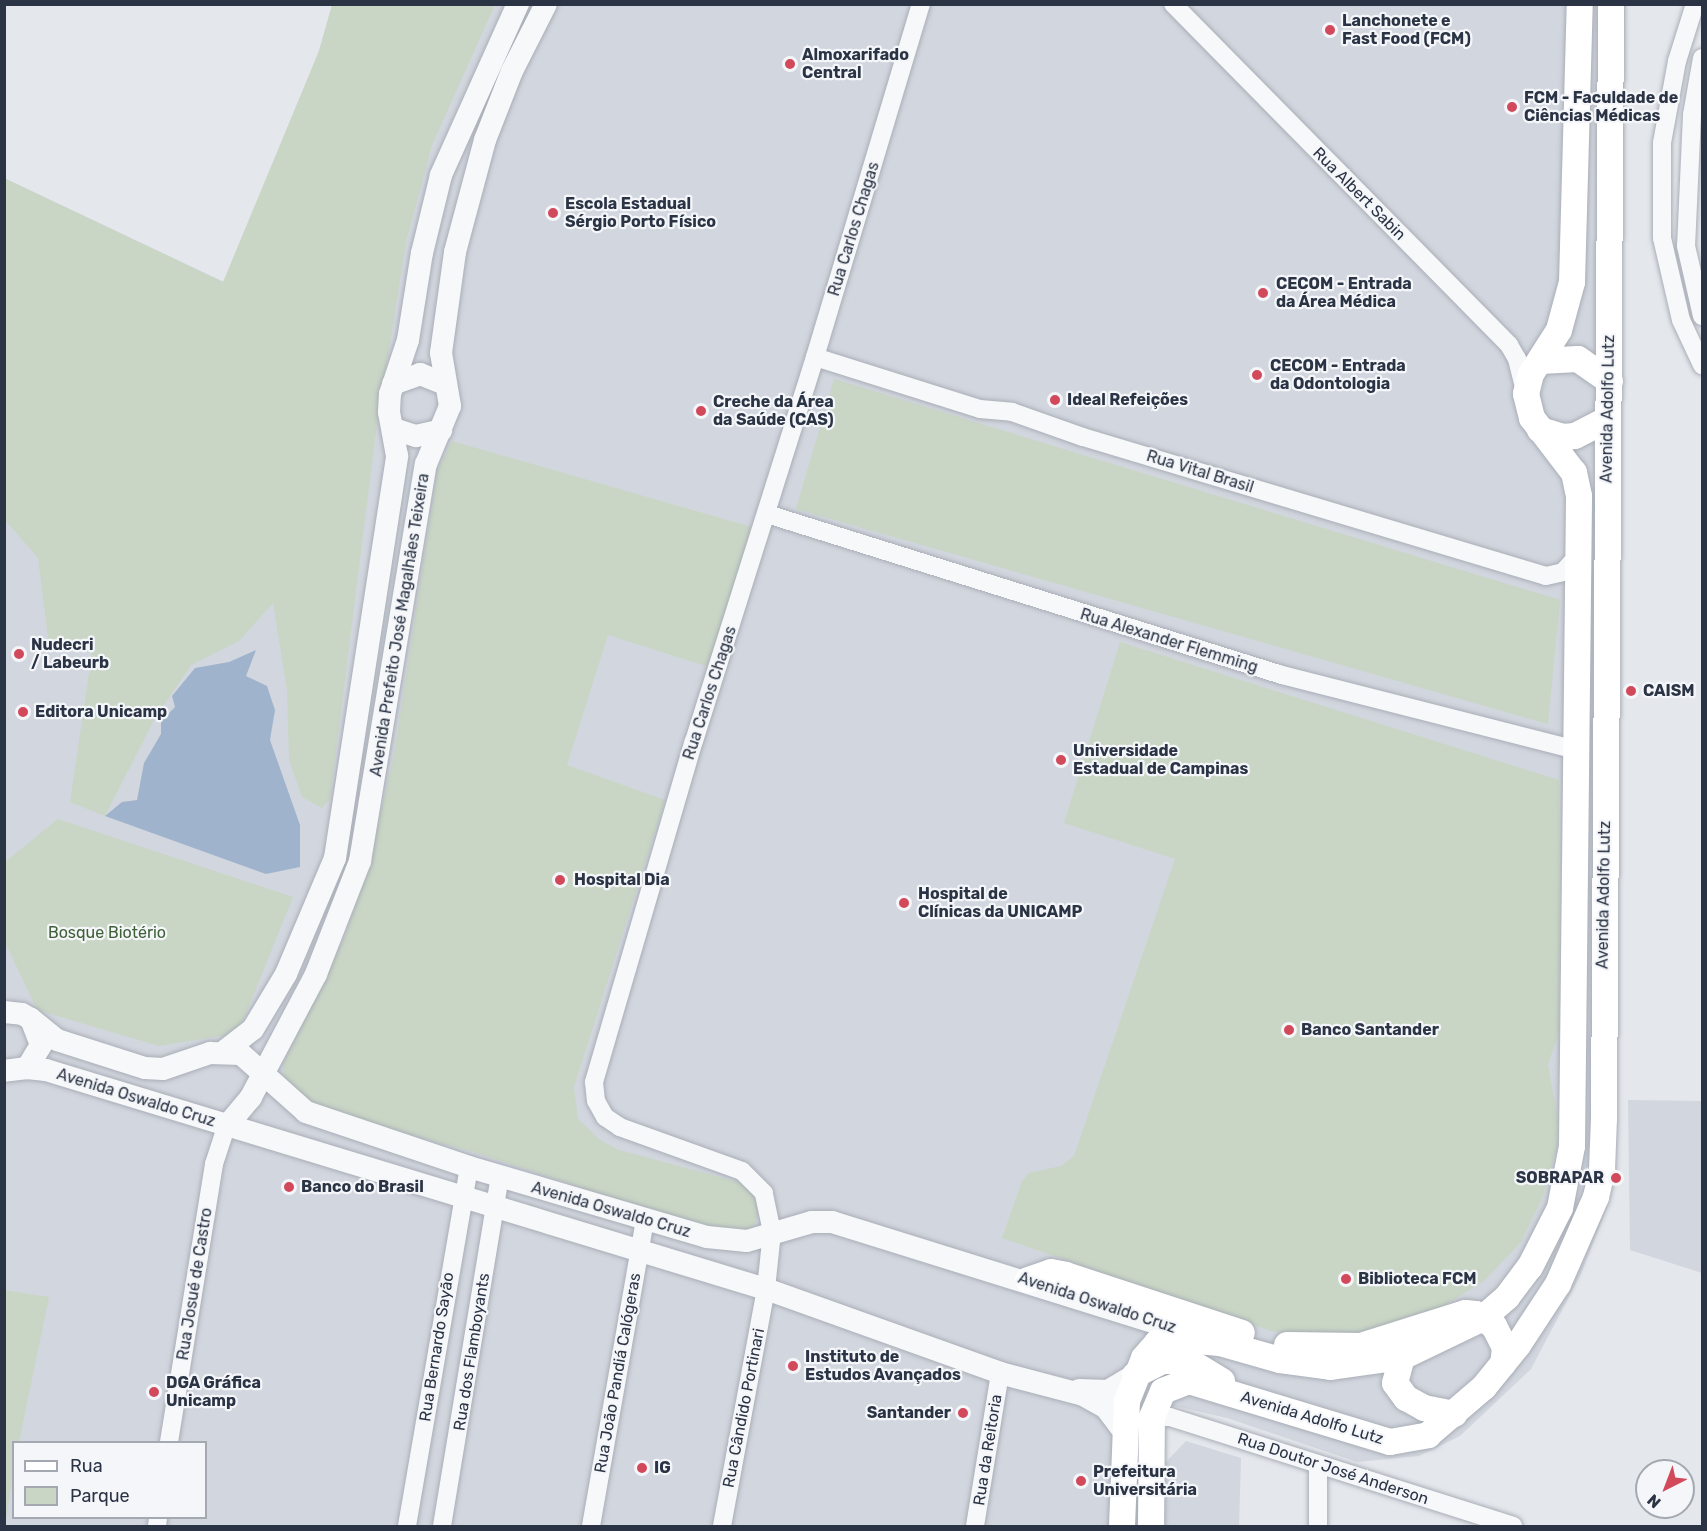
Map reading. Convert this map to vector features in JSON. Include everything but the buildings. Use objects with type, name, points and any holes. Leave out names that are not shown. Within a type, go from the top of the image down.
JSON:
[{"type":"main road","points":[[1526,394],[1540,361],[1559,330],[1572,282],[1580,4]]},
{"type":"main road","name":"Avenida Adolfo Lutz","points":[[1154,1410],[1173,1384],[1189,1381],[1390,1442],[1428,1435],[1454,1414],[1503,1364],[1558,1284],[1596,1197],[1602,1170],[1610,381],[1611,4]]},
{"type":"main road","points":[[1540,361],[1578,359],[1610,381]]},
{"type":"main road","name":"Avenida Adolfo Lutz","points":[[1122,1527],[1127,1401],[1135,1375],[1144,1358],[1165,1340],[1220,1342],[1308,1365],[1356,1365],[1402,1357],[1483,1318],[1507,1297],[1530,1267],[1560,1208],[1572,1146],[1579,496],[1574,473],[1540,430],[1527,406],[1526,394]]},
{"type":"main road","points":[[1540,430],[1563,437],[1575,436],[1608,419]]},
{"type":"main road","points":[[1028,1280],[1051,1272],[1066,1275],[1227,1329],[1306,1347],[1361,1346],[1465,1313],[1483,1318],[1502,1337],[1506,1348],[1503,1364]]},
{"type":"main road","points":[[1402,1357],[1395,1383],[1406,1398],[1424,1408],[1454,1414]]},
{"type":"main road","points":[[1135,1375],[1163,1361],[1192,1363],[1244,1396]]},
{"type":"main road","points":[[1152,1527],[1154,1410]]},
{"type":"street","name":"Avenida Prefeito José Magalhães Teixeira","points":[[226,1050],[253,1029],[286,974],[334,858],[398,456],[388,404],[408,340],[422,253],[441,175],[518,4]]},
{"type":"street","name":"Avenida Prefeito José Magalhães Teixeira","points":[[226,1127],[251,1097],[316,974],[360,861],[426,464],[450,406],[441,353],[447,292],[467,202],[485,140],[512,72],[546,4]]},
{"type":"street","name":"Rua Carlos Chagas","points":[[766,1289],[772,1232],[764,1193],[756,1181],[742,1171],[620,1127],[605,1117],[596,1101],[594,1082],[694,741],[816,357],[921,4]]},
{"type":"street","name":"Rua Albert Sabin","points":[[1173,4],[1509,345],[1517,359],[1526,394]]},
{"type":"street","points":[[1695,4],[1677,61],[1662,143],[1662,238],[1681,320],[1702,364]]},
{"type":"street","points":[[1702,58],[1692,115],[1686,246],[1702,316]]},
{"type":"street","name":"Rua Vital Brasil","points":[[816,357],[980,409],[1012,412],[1083,437],[1546,576],[1563,572],[1579,554]]},
{"type":"street","points":[[393,384],[420,374],[445,384]]},
{"type":"street","points":[[394,429],[416,436],[441,430]]},
{"type":"street","name":"Rua Alexander Flemming","points":[[767,514],[1282,675],[1576,750]]},
{"type":"street","points":[[4,1012],[22,1014],[31,1019],[41,1045],[13,1074]]},
{"type":"street","name":"Avenida Oswaldo Cruz","points":[[31,1019],[57,1040],[145,1068],[163,1069],[226,1050],[241,1054],[306,1112],[500,1177],[645,1220],[732,1242],[812,1222],[832,1222],[1028,1280],[1220,1342]]},
{"type":"street","name":"Avenida Oswaldo Cruz","points":[[13,1074],[46,1070],[494,1209],[766,1289],[1000,1373],[1057,1386],[1106,1408],[1124,1432]]},
{"type":"street","name":"Rua Josué de Castro","points":[[169,1441],[214,1164],[226,1127]]},
{"type":"street","name":"Rua Bernardo Sayão","points":[[407,1527],[461,1197],[469,1167]]},
{"type":"street","name":"Rua dos Flamboyants","points":[[442,1527],[500,1177]]},
{"type":"street","name":"Rua João Pandiá Calógeras","points":[[591,1527],[645,1220]]},
{"type":"street","name":"Rua Cândido Portinari","points":[[722,1527],[766,1289]]},
{"type":"street","name":"Rua da Reitoria","points":[[975,1527],[1000,1373]]},
{"type":"street","name":"Avenida Adolfo Lutz","points":[[1057,1386],[1097,1393],[1135,1375]]},
{"type":"street","name":"Rua Doutor José Anderson","points":[[1154,1410],[1493,1523],[1514,1527]]},
{"type":"street","points":[[1317,1527],[1318,1465]]},
{"type":"shaded area","name":"Universidade Estadual de Campinas","points":[[332,5],[1625,5],[1613,1045],[1607,1208],[1581,1274],[1531,1369],[1460,1436],[1419,1456],[1357,1462],[1227,1418],[1174,1406],[1148,1405],[1137,1526],[5,1526],[4,178],[224,282],[319,51]]},
{"type":"shaded area","points":[[1628,1100],[1702,1101],[1702,1273],[1630,1250]]},
{"type":"shaded area","points":[[1186,1441],[1241,1458],[1239,1526],[1165,1526],[1165,1463]]},
{"type":"green space","points":[[332,5],[495,5],[432,145],[406,242],[377,424],[330,799],[322,808],[302,797],[289,760],[287,690],[273,603],[239,641],[191,665],[155,718],[105,816],[70,802],[93,646],[49,646],[38,558],[5,520],[4,178],[223,282],[319,51]]},
{"type":"green space","points":[[834,379],[1560,600],[1548,724],[796,509]]},
{"type":"green space","points":[[452,441],[762,530],[712,668],[608,635],[567,765],[665,800],[574,1087],[578,1119],[600,1140],[619,1150],[746,1184],[755,1193],[760,1206],[755,1224],[743,1234],[702,1227],[473,1152],[324,1111],[299,1096],[284,1076],[283,1064],[345,936],[365,876],[394,756],[437,471]]},
{"type":"green space","points":[[1120,642],[1559,780],[1559,1032],[1548,1065],[1557,1114],[1557,1147],[1543,1196],[1521,1242],[1484,1281],[1426,1317],[1384,1331],[1309,1337],[1271,1331],[1002,1238],[1022,1181],[1029,1173],[1061,1166],[1074,1156],[1175,859],[1064,823]]},
{"type":"green space","name":"Bosque Biotério","points":[[58,819],[293,897],[238,1033],[159,1046],[37,1010],[5,942],[5,862]]},
{"type":"green space","points":[[4,1290],[49,1297],[19,1441],[12,1441],[12,1482],[5,1526]]},
{"type":"water","points":[[256,650],[246,676],[267,686],[275,710],[270,740],[300,825],[300,867],[266,874],[105,816],[122,802],[137,800],[144,763],[161,734],[161,721],[175,707],[172,696],[195,668],[229,662]]},
{"type":"place","name":"Lanchonete e Fast Food (FCM)","points":[[1330,30]]},
{"type":"place","name":"Almoxarifado Central","points":[[790,64]]},
{"type":"place","name":"FCM - Faculdade de Ciências Médicas","points":[[1512,107]]},
{"type":"place","name":"Escola Estadual Sérgio Porto Físico","points":[[553,213]]},
{"type":"place","name":"CECOM - Entrada da Área Médica","points":[[1263,293]]},
{"type":"place","name":"CECOM - Entrada da Odontologia","points":[[1257,375]]},
{"type":"place","name":"Ideal Refeições","points":[[1055,400]]},
{"type":"place","name":"Creche da Área da Saúde (CAS)","points":[[701,411]]},
{"type":"place","name":"Nudecri / Labeurb","points":[[19,654]]},
{"type":"place","name":"CAISM","points":[[1631,691]]},
{"type":"place","name":"Editora Unicamp","points":[[23,712]]},
{"type":"place","name":"Universidade Estadual de Campinas","points":[[1061,760]]},
{"type":"place","name":"Hospital Dia","points":[[560,880]]},
{"type":"place","name":"Hospital de Clínicas da UNICAMP","points":[[904,903]]},
{"type":"place","name":"Banco Santander","points":[[1289,1030]]},
{"type":"place","name":"SOBRAPAR","points":[[1616,1178]]},
{"type":"place","name":"Banco do Brasil","points":[[289,1187]]},
{"type":"place","name":"Biblioteca FCM","points":[[1346,1279]]},
{"type":"place","name":"Instituto de Estudos Avançados","points":[[793,1366]]},
{"type":"place","name":"DGA Gráfica Unicamp","points":[[154,1392]]},
{"type":"place","name":"Santander","points":[[963,1413]]},
{"type":"place","name":"IG","points":[[642,1468]]},
{"type":"place","name":"Prefeitura Universitária","points":[[1081,1481]]}]
